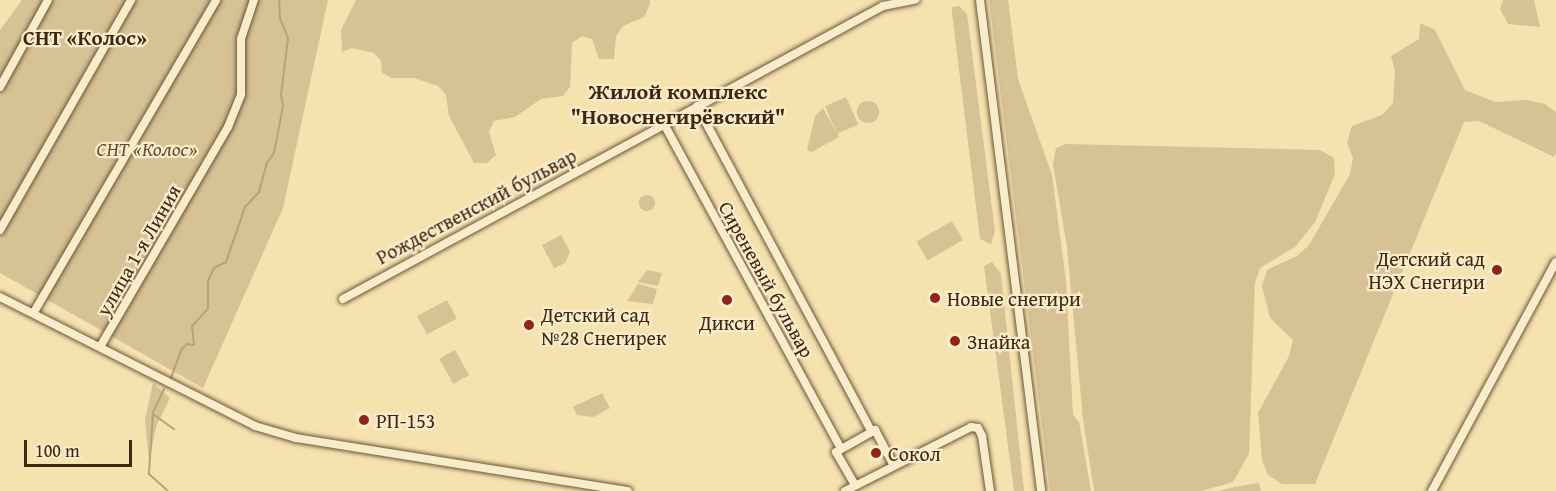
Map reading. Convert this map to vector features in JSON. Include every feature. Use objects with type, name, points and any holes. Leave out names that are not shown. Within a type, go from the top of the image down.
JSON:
[{"type":"street","points":[[0,87],[48,0]]},
{"type":"street","points":[[0,230],[131,0]]},
{"type":"street","points":[[34,312],[216,0]]},
{"type":"street","name":"улица 1-я Линия","points":[[100,347],[228,127],[241,94],[242,39],[254,0]]},
{"type":"street","name":"Рождественский бульвар","points":[[343,298],[883,6],[915,0]]},
{"type":"street","points":[[980,0],[1041,491]]},
{"type":"street","name":"Сиреневый бульвар","points":[[697,106],[894,465]]},
{"type":"street","name":"Сиреневый бульвар","points":[[664,124],[855,485]]},
{"type":"street","points":[[1432,491],[1556,262]]},
{"type":"street","points":[[0,297],[34,312],[255,426],[296,438],[628,491]]},
{"type":"street","points":[[845,491],[963,429],[978,428],[990,491]]},
{"type":"street","points":[[839,451],[874,431]]},
{"type":"green space","name":"СНТ «Колос»","points":[[22,0],[328,0],[283,208],[203,388],[0,273],[0,30]]},
{"type":"green space","points":[[356,0],[650,0],[650,4],[644,17],[623,26],[616,36],[614,59],[599,59],[592,39],[582,36],[572,43],[570,87],[563,96],[541,99],[515,117],[494,121],[489,132],[496,155],[487,163],[474,163],[449,116],[446,95],[438,86],[414,78],[391,78],[382,73],[381,61],[374,53],[352,48],[342,52],[341,30]]},
{"type":"green space","points":[[989,0],[1008,0],[1018,79],[1052,175],[1066,281],[1073,415],[1079,422],[1091,491],[1050,491]]},
{"type":"green space","points":[[1503,0],[1534,0],[1540,27],[1508,24],[1500,9]]},
{"type":"green space","points":[[959,6],[967,14],[995,231],[991,244],[980,239],[952,13],[952,7]]},
{"type":"green space","points":[[1420,23],[1435,30],[1465,90],[1495,102],[1527,100],[1545,104],[1556,112],[1556,153],[1554,157],[1479,121],[1464,122],[1315,484],[1282,484],[1268,475],[1262,460],[1258,413],[1289,356],[1293,340],[1270,318],[1262,286],[1267,270],[1297,256],[1309,245],[1350,174],[1353,158],[1347,143],[1352,126],[1382,115],[1393,103],[1395,71],[1391,56],[1419,39]]},
{"type":"green space","points":[[846,97],[858,124],[837,134],[825,106]]},
{"type":"green space","points":[[868,101],[876,104],[879,112],[876,120],[868,123],[860,120],[857,112],[860,104]]},
{"type":"green space","points":[[823,108],[839,137],[812,152],[807,150],[815,116]]},
{"type":"green space","points":[[1066,144],[1320,150],[1334,158],[1335,174],[1315,222],[1295,247],[1260,268],[1255,283],[1249,454],[1233,482],[1201,491],[1094,491],[1083,419],[1067,247],[1053,164],[1056,148]]},
{"type":"green space","points":[[644,195],[650,195],[655,203],[653,209],[644,211],[639,206],[639,200]]},
{"type":"green space","points":[[952,221],[963,240],[927,261],[916,242]]},
{"type":"green space","points":[[561,235],[570,252],[565,263],[554,268],[542,245]]},
{"type":"green space","points":[[992,262],[1001,274],[1024,491],[1014,491],[984,266]]},
{"type":"green space","points":[[647,270],[662,273],[658,286],[638,282]]},
{"type":"green space","points":[[638,284],[657,289],[653,304],[627,301]]},
{"type":"green space","points":[[447,300],[457,319],[427,335],[417,316]]},
{"type":"green space","points":[[455,350],[469,375],[453,384],[439,359]]},
{"type":"green space","points":[[153,383],[170,398],[156,427],[149,462],[145,419]]},
{"type":"green space","points":[[602,393],[610,408],[593,417],[577,415],[573,407]]},
{"type":"green space","points":[[1259,483],[1261,491],[1219,491],[1234,487]]},
{"type":"waterway","points":[[171,378],[181,350],[187,344],[194,345],[192,326],[208,309],[208,281],[214,268],[226,262],[245,207],[259,192],[267,163],[274,153],[283,106],[281,95],[288,38],[280,18],[279,0]]},
{"type":"waterway","points":[[164,389],[153,413],[149,474],[168,491]]},
{"type":"waterway","points":[[153,414],[174,429]]},
{"type":"place","name":"Детский сад НЭХ Снегири","points":[[1497,270]]},
{"type":"place","name":"Новые снегири","points":[[935,298]]},
{"type":"place","name":"Дикси","points":[[727,300]]},
{"type":"place","name":"Детский сад №28 Снегирек","points":[[529,325]]},
{"type":"place","name":"Знайка","points":[[955,341]]},
{"type":"place","name":"РП-153","points":[[364,420]]},
{"type":"place","name":"Сокол","points":[[876,453]]},
{"type":"district","name":"СНТ «Колос»","points":[[85,38]]},
{"type":"district","name":"Жилой комплекс \"Новоснегирёвский\"","points":[[678,104]]}]
